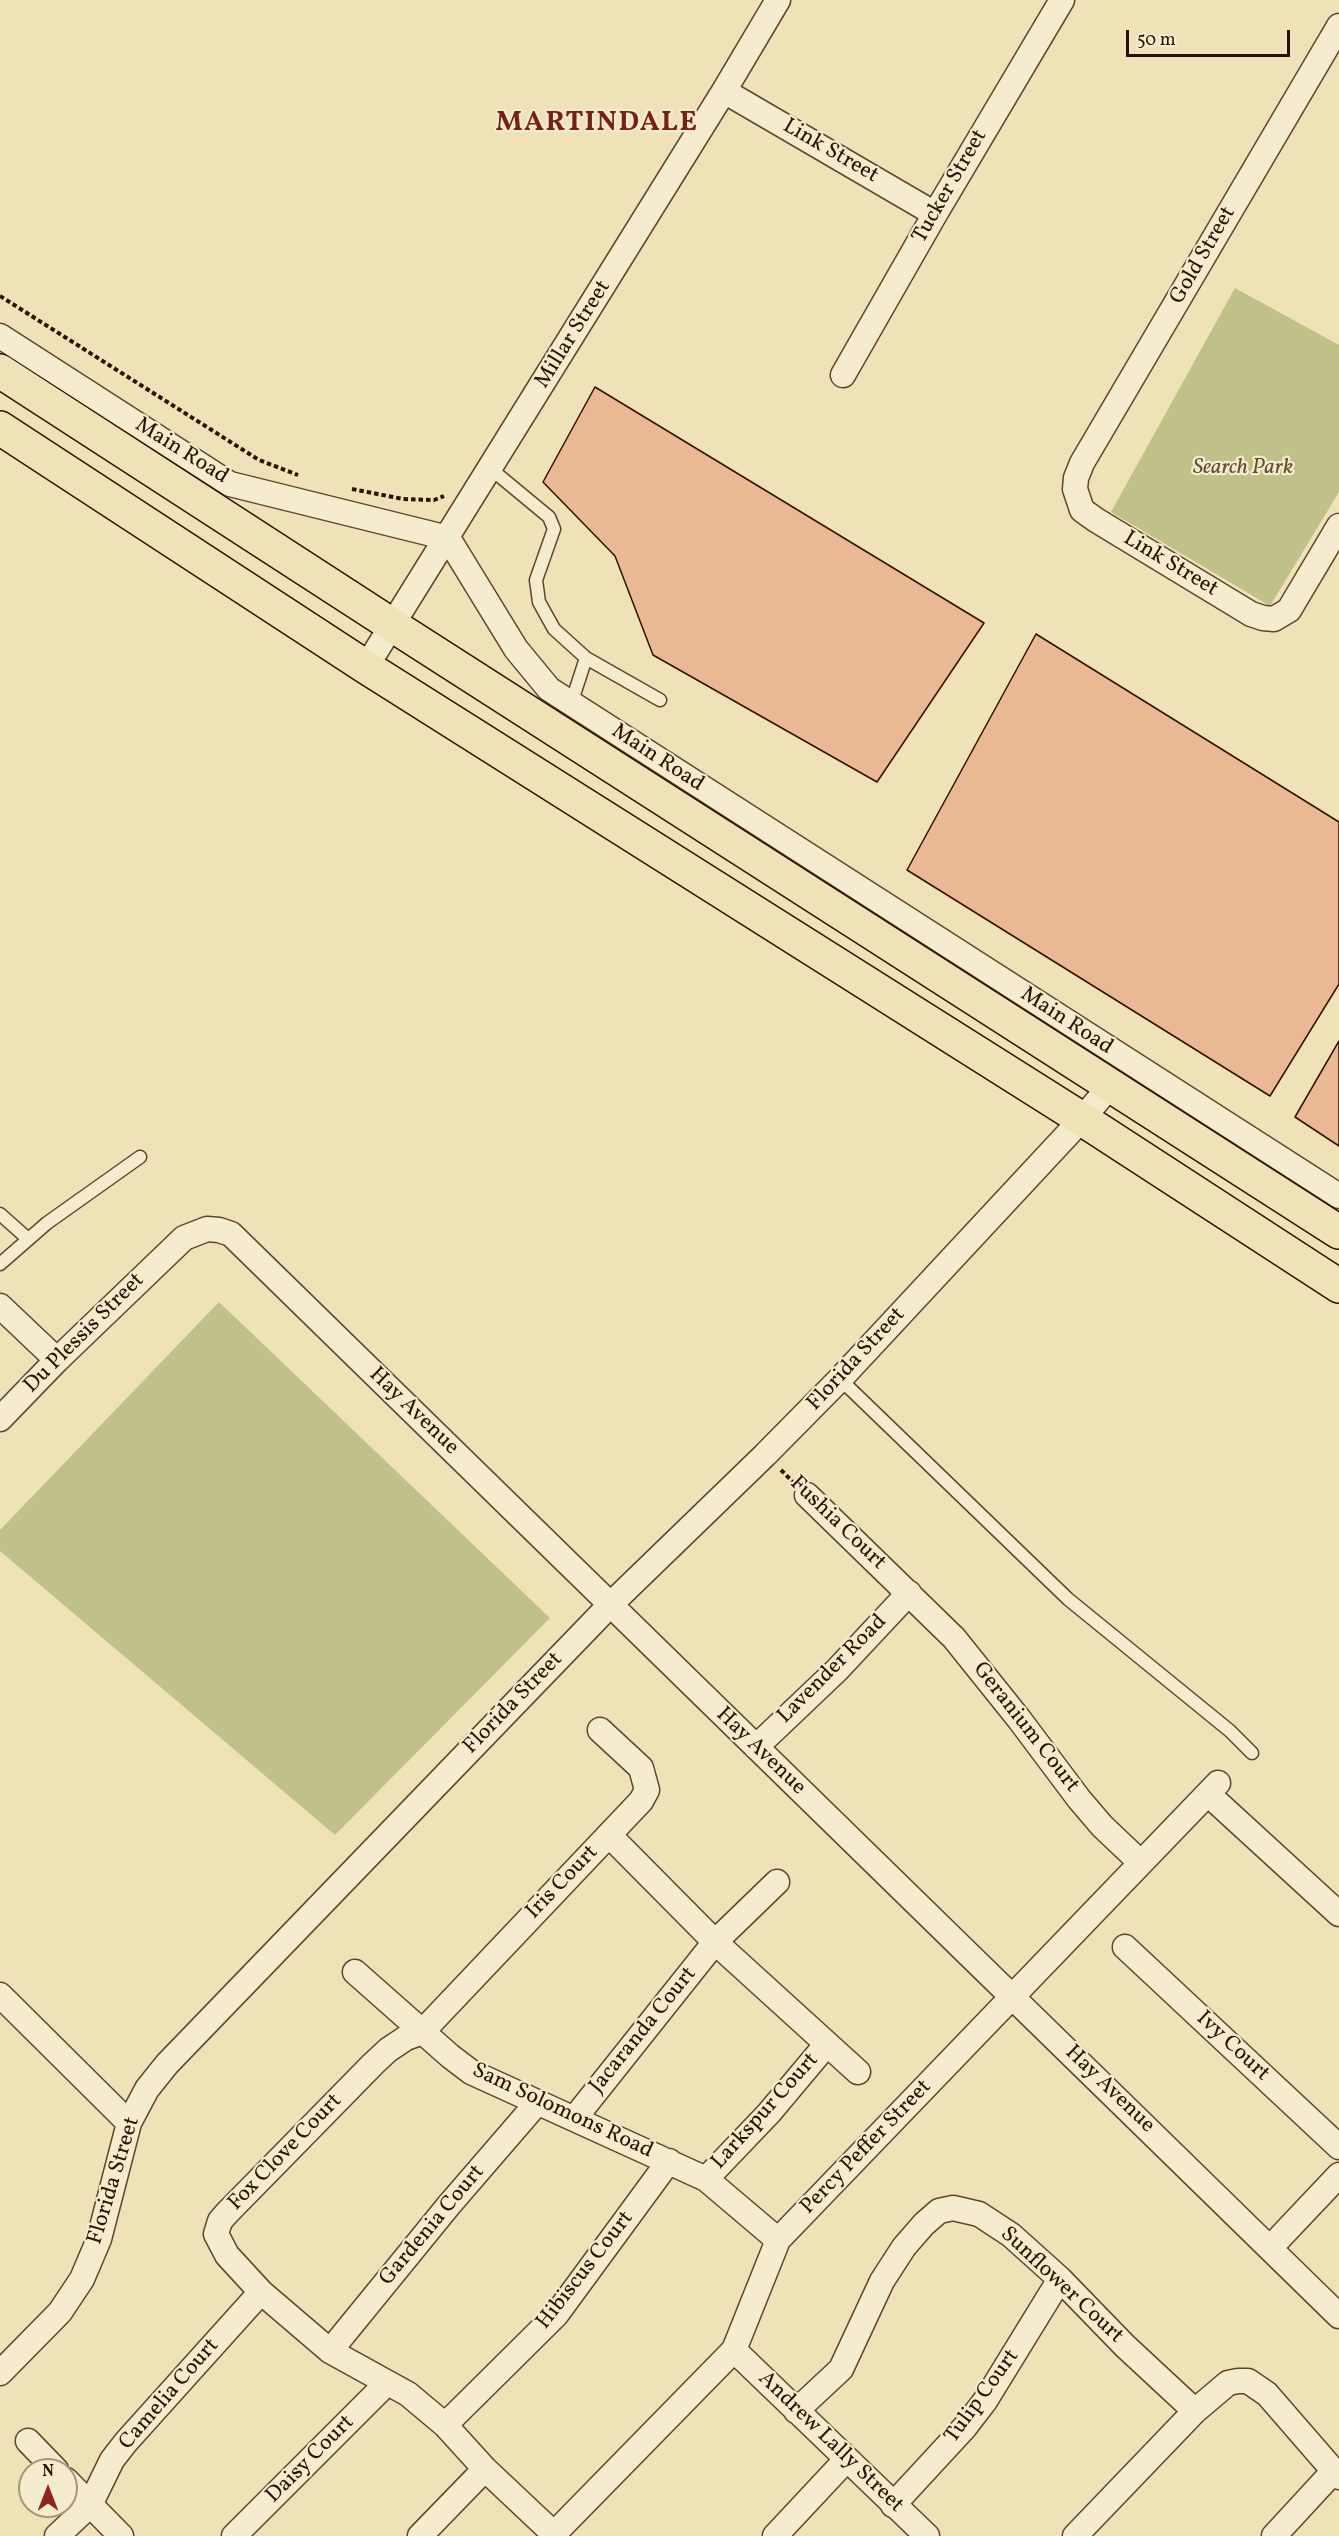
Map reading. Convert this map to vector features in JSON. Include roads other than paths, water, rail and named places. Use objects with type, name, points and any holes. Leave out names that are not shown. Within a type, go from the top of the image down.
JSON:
[{"type":"main road","name":"Main Road","points":[[0,371],[392,626],[1339,1232]]},
{"type":"main road","points":[[0,428],[366,667],[1082,1119],[1339,1286]]},
{"type":"street","name":"Millar Street","points":[[366,667],[491,469],[778,0]]},
{"type":"street","name":"Tucker Street","points":[[843,375],[1062,0]]},
{"type":"street","name":"Gold Street","points":[[1075,489],[1076,478],[1082,463],[1339,27]]},
{"type":"street","name":"Link Street","points":[[724,91],[935,214]]},
{"type":"street","name":"Main Road","points":[[0,336],[230,484],[448,538],[516,649],[549,689],[1339,1196]]},
{"type":"street","name":"Link Street","points":[[1075,489],[1082,510],[1096,520],[1251,614],[1274,619],[1282,616],[1293,603],[1339,526]]},
{"type":"street","name":"Florida Street","points":[[0,2373],[60,2312],[82,2279],[99,2239],[129,2123],[147,2089],[189,2039],[610,1605],[840,1379],[1111,1085]]},
{"type":"street","name":"Hay Avenue","points":[[170,1249],[195,1232],[207,1229],[231,1234],[1339,2316]]},
{"type":"street","name":"Du Plessis Street","points":[[0,1419],[170,1249]]},
{"type":"street","points":[[0,1306],[57,1360]]},
{"type":"street","name":"Fushia Court","points":[[807,1495],[909,1593]]},
{"type":"street","name":"Lavender Road","points":[[756,1747],[837,1670],[909,1593]]},
{"type":"street","name":"Geranium Court","points":[[909,1593],[973,1660],[1102,1826],[1141,1863]]},
{"type":"street","name":"Iris Court","points":[[422,2032],[641,1801],[647,1790],[641,1768],[600,1730]]},
{"type":"street","name":"Percy Peffer Street","points":[[553,2535],[734,2350],[778,2240],[1213,1788],[1339,1914]]},
{"type":"street","name":"Larkspur Court","points":[[609,1835],[715,1942],[858,2072]]},
{"type":"street","name":"Jacaranda Court","points":[[574,2119],[715,1942],[777,1882]]},
{"type":"street","name":"Ivy Court","points":[[1125,1947],[1339,2147]]},
{"type":"street","name":"Sam Solomons Road","points":[[355,1972],[471,2072],[706,2179],[778,2240]]},
{"type":"street","points":[[0,1995],[129,2123]]},
{"type":"street","name":"Fox Clove Court","points":[[422,2032],[406,2038],[388,2050],[220,2221],[216,2234],[227,2255],[261,2292],[330,2351],[408,2394],[445,2425],[485,2469],[553,2535]]},
{"type":"street","name":"Larkspur Court","points":[[706,2179],[769,2113],[826,2045]]},
{"type":"street","name":"Gardenia Court","points":[[330,2351],[449,2205],[537,2103]]},
{"type":"street","name":"Hibiscus Court","points":[[445,2425],[556,2315],[669,2161]]},
{"type":"street","points":[[1270,2248],[1339,2175]]},
{"type":"street","name":"Sunflower Court","points":[[796,2411],[841,2369],[882,2281],[904,2247],[939,2211],[953,2208],[979,2214],[1011,2235],[1060,2279],[1125,2346],[1195,2411]]},
{"type":"street","name":"Tulip Court","points":[[893,2505],[972,2419],[1008,2367],[1060,2279]]},
{"type":"street","name":"Camelia Court","points":[[90,2505],[112,2460],[126,2442],[261,2292]]},
{"type":"street","name":"Andrew Lally Street","points":[[734,2350],[927,2536]]},
{"type":"street","points":[[1075,2536],[1195,2411],[1228,2384],[1238,2381],[1248,2381],[1258,2386],[1281,2408],[1336,2475],[1274,2536]]},
{"type":"street","name":"Daisy Court","points":[[239,2534],[387,2384]]},
{"type":"street","points":[[28,2441],[44,2458]]},
{"type":"street","points":[[775,2536],[846,2460]]},
{"type":"street","points":[[420,2536],[485,2469]]},
{"type":"street","points":[[78,2492],[121,2536]]},
{"type":"street","points":[[57,2536],[90,2505]]},
{"type":"lane","points":[[491,469],[549,517],[554,529],[536,580],[539,602],[554,629],[586,658],[660,700]]},
{"type":"lane","points":[[571,704],[586,658]]},
{"type":"lane","points":[[0,1264],[27,1238],[140,1157]]},
{"type":"lane","points":[[0,1214],[27,1238]]},
{"type":"lane","points":[[840,1379],[1068,1599],[1230,1731],[1252,1753]]},
{"type":"district","name":"MARTINDALE","points":[[597,125]]},
{"type":"park label","name":"Search Park","points":[[1243,469]]}]
